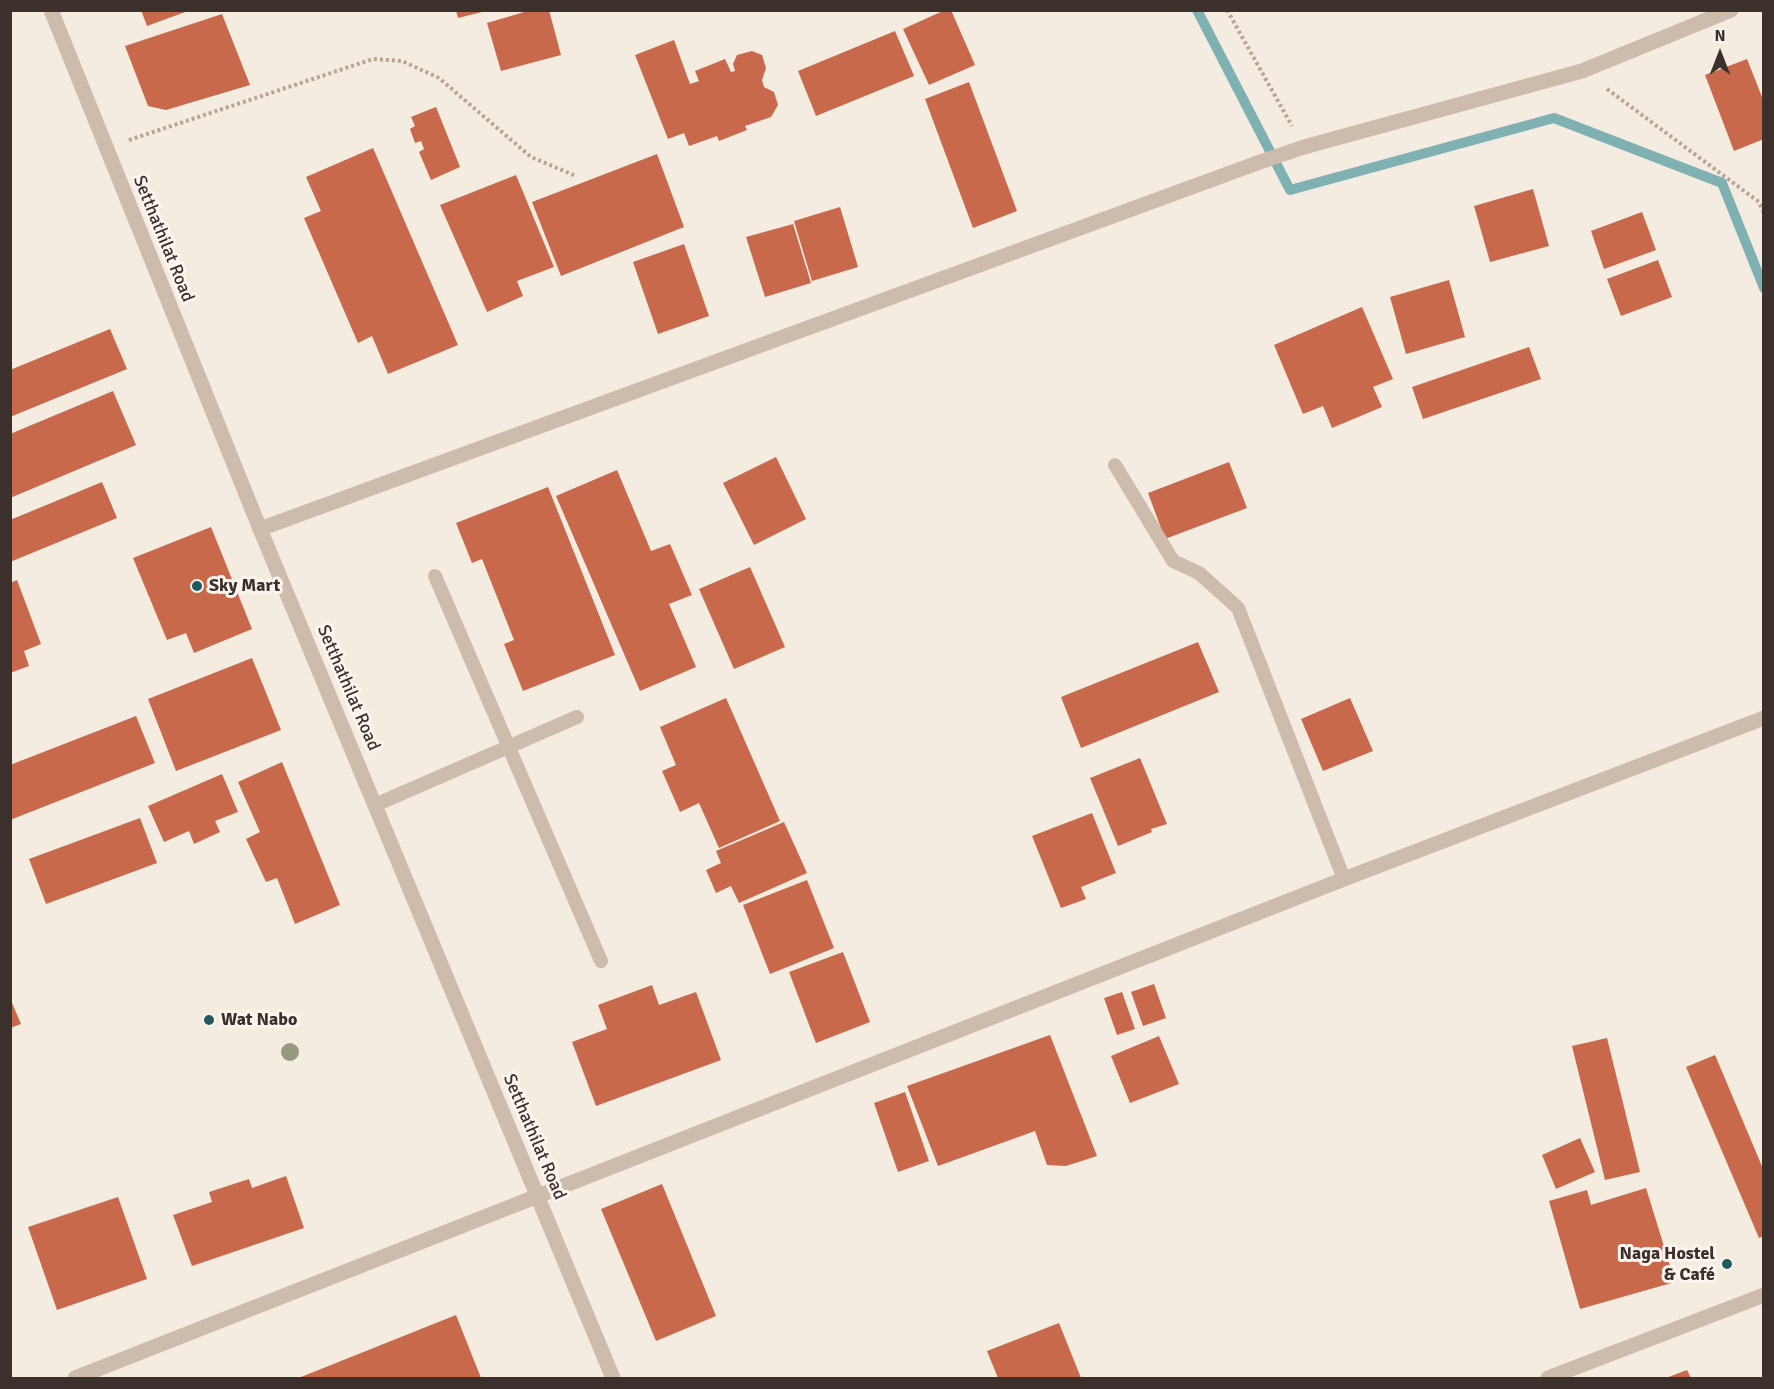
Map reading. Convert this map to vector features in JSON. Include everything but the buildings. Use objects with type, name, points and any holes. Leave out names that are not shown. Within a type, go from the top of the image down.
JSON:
[{"type":"street","name":"Setthathilat Road","points":[[51,10],[260,530],[613,1378]]},
{"type":"street","points":[[260,530],[1260,162],[1299,149],[1582,71],[1731,10]]},
{"type":"street","points":[[75,1378],[1344,879],[1764,718]]},
{"type":"street","points":[[1548,1378],[1764,1295]]},
{"type":"lane","points":[[1115,465],[1173,561],[1199,573],[1238,608],[1344,879]]},
{"type":"lane","points":[[435,576],[601,961]]},
{"type":"lane","points":[[375,805],[578,717]]},
{"type":"path","points":[[1227,10],[1299,149]]},
{"type":"path","points":[[105,148],[372,59],[402,61],[439,78],[531,157],[576,176]]},
{"type":"path","points":[[1582,71],[1759,202],[1764,213]]},
{"type":"waterway","points":[[1197,10],[1290,190],[1554,118],[1722,183],[1764,288]]},
{"type":"place","name":"Sky Mart","points":[[197,586]]},
{"type":"place","name":"Wat Nabo","points":[[209,1020]]},
{"type":"place","name":"Naga Hostel & Café","points":[[1727,1264]]}]
